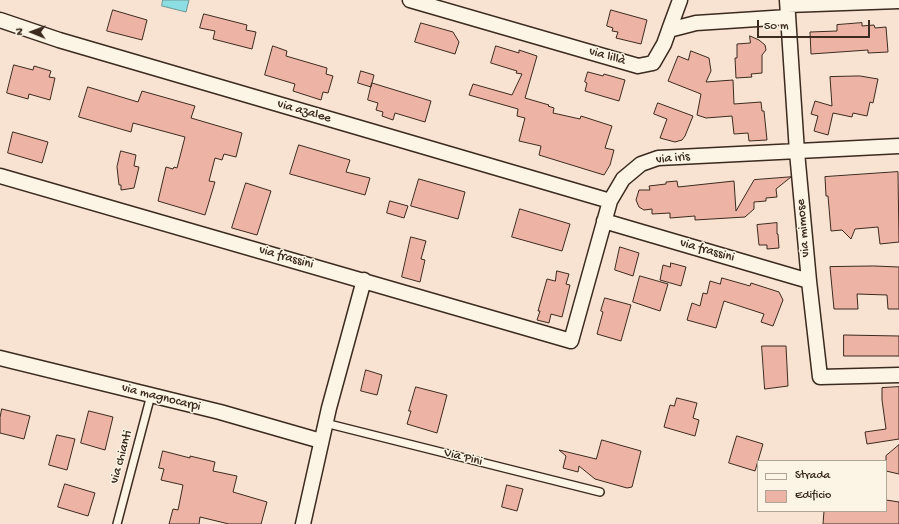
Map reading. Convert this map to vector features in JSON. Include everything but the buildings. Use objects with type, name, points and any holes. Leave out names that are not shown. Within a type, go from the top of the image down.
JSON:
[{"type":"street","name":"via lillà","points":[[410,0],[638,66],[653,63],[664,44],[669,30]]},
{"type":"street","points":[[669,30],[680,0]]},
{"type":"street","points":[[669,30],[696,23],[788,7],[899,2]]},
{"type":"street","name":"via mimose","points":[[788,7],[797,152],[809,282],[820,377],[899,375]]},
{"type":"street","name":"via azalee","points":[[0,20],[66,43],[610,201]]},
{"type":"street","name":"via iris","points":[[571,341],[610,201],[623,179],[641,164],[658,158],[899,146]]},
{"type":"street","name":"via frassini","points":[[0,176],[571,341]]},
{"type":"street","name":"via frassini","points":[[604,221],[809,282]]},
{"type":"street","points":[[303,524],[325,424],[364,280]]},
{"type":"street","name":"via magnocarpi","points":[[0,358],[220,412],[321,441]]},
{"type":"lane","name":"via chianti","points":[[117,524],[151,395]]},
{"type":"lane","name":"Via Pini","points":[[325,424],[600,492]]},
{"type":"water","points":[[163,0],[189,0],[186,12],[162,6]]}]
